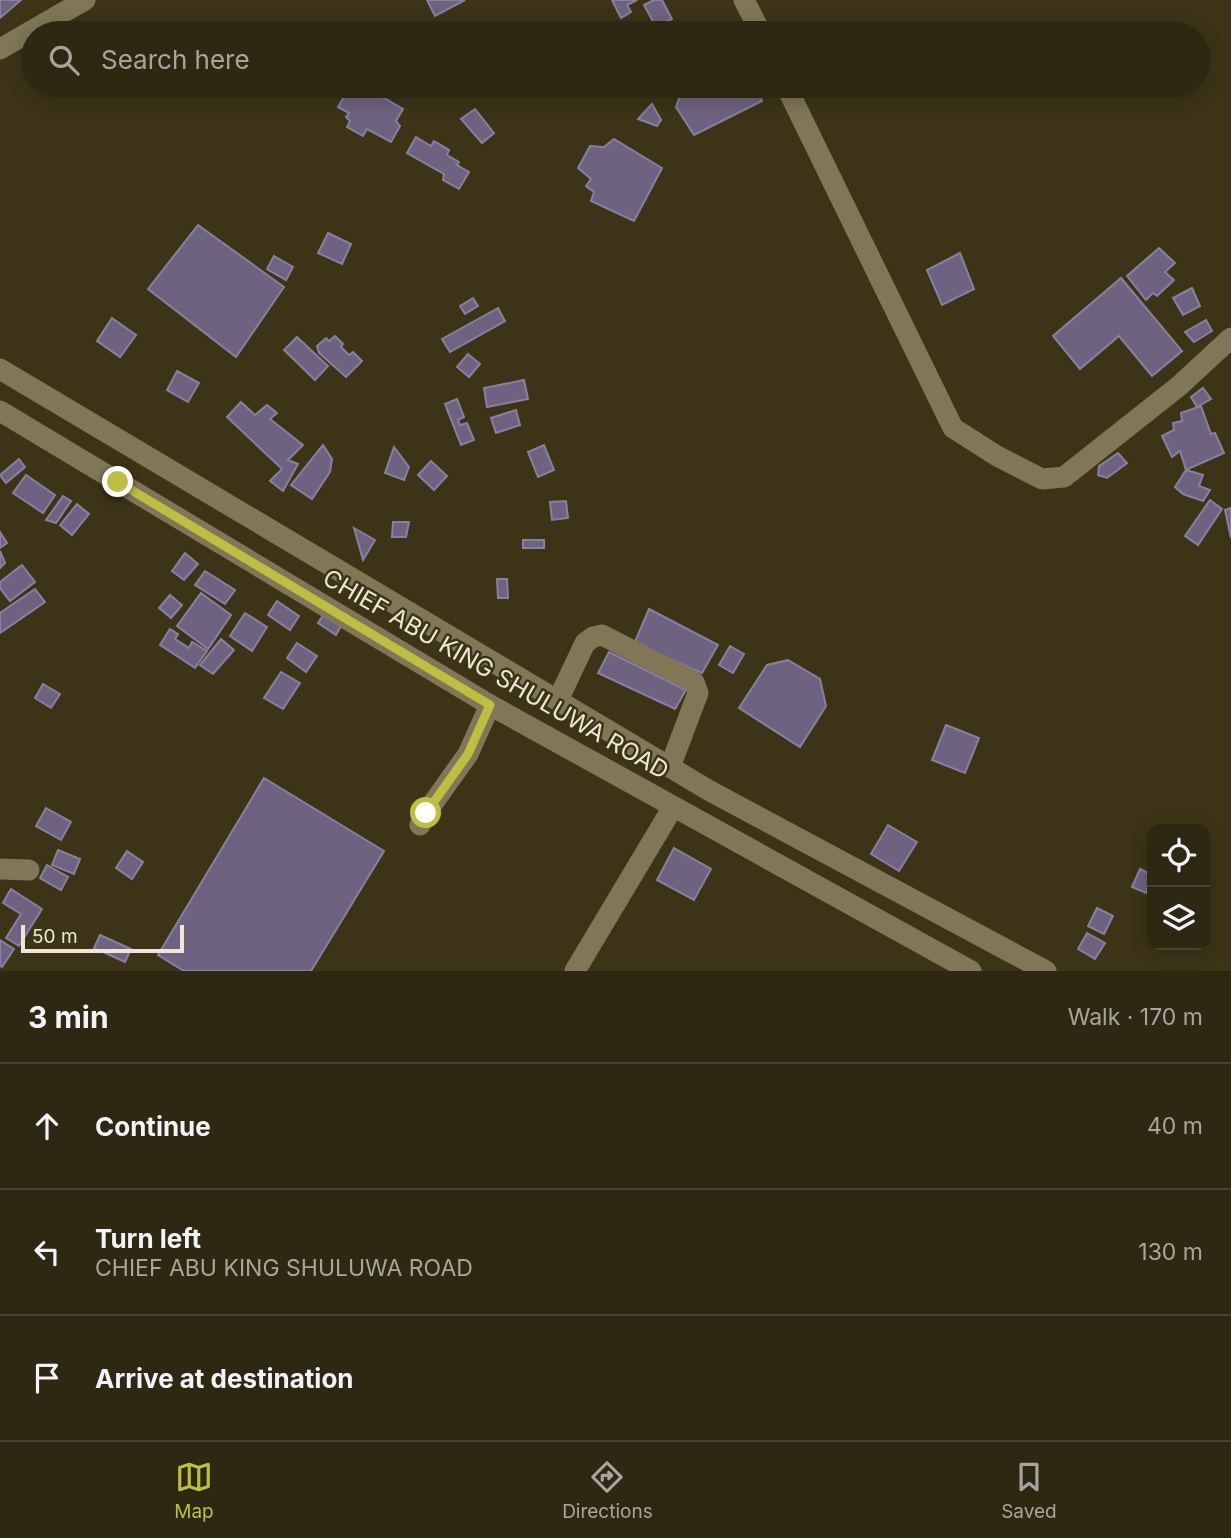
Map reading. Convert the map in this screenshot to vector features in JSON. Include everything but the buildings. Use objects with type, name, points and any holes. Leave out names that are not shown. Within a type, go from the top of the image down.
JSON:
[{"type":"street","points":[[49,21],[85,0]]},
{"type":"street","points":[[744,0],[755,21]]},
{"type":"street","points":[[0,49],[21,37]]},
{"type":"street","points":[[792,98],[953,428],[997,456],[1042,480],[1064,477],[1179,386],[1231,338]]},
{"type":"street","points":[[0,369],[722,797],[1046,971]]},
{"type":"street","name":"CHIEF ABU KING SHULUWA ROAD","points":[[0,411],[490,705],[971,971]]},
{"type":"street","points":[[118,482],[139,452]]},
{"type":"street","points":[[558,700],[585,643],[602,635],[694,682],[698,693],[670,767]]},
{"type":"street","points":[[420,825],[468,754],[490,705]]},
{"type":"street","points":[[575,971],[673,807]]},
{"type":"street","points":[[0,869],[30,870]]},
{"type":"route","points":[[118,482],[490,705],[468,754],[426,813]]}]
